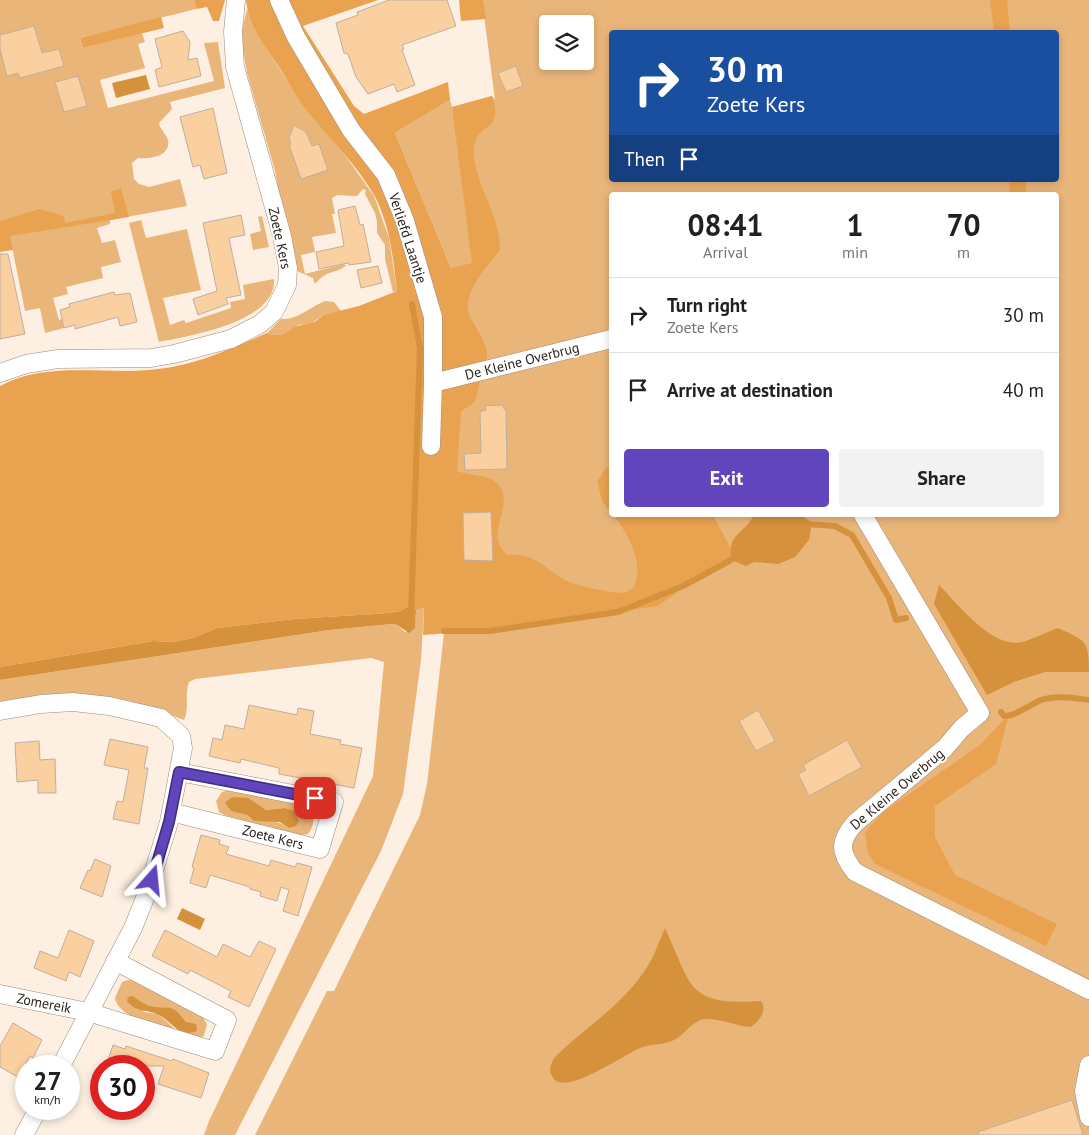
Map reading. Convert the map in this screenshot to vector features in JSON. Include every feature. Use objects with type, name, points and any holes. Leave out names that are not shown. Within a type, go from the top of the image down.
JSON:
[{"type":"street","name":"Zoete Kers","points":[[0,373],[26,364],[51,360],[151,358],[174,354],[231,339],[260,324],[274,312],[287,285],[288,268],[282,236],[236,67],[233,32],[236,0]]},
{"type":"street","name":"Verliefd Laantje","points":[[279,0],[296,37],[351,130],[386,175],[405,221],[433,317],[431,446]]},
{"type":"street","name":"De Kleine Overbrug","points":[[433,383],[609,339]]},
{"type":"street","name":"De Kleine Overbrug","points":[[864,517],[980,713],[962,728],[945,748],[855,823],[845,834],[843,844],[844,858],[855,872],[1089,990]]},
{"type":"street","points":[[0,711],[41,704],[73,702],[109,706],[161,718],[181,736],[184,748],[171,812],[148,893],[133,928],[66,1055]]},
{"type":"street","name":"Zoete Kers","points":[[171,812],[320,849],[334,802],[179,772]]},
{"type":"street","points":[[88,1012],[215,1051],[228,1020],[115,961]]},
{"type":"street","name":"Zomereik","points":[[0,994],[88,1012]]},
{"type":"street","points":[[1089,1065],[1084,1091],[1089,1117]]},
{"type":"street","points":[[24,1135],[32,1120]]},
{"type":"shaded area","points":[[0,0],[194,0],[196,9],[80,38],[83,48],[142,33],[145,42],[138,44],[145,68],[100,80],[108,108],[214,81],[204,43],[218,42],[225,88],[170,102],[172,109],[159,123],[168,140],[166,150],[158,156],[138,158],[132,163],[134,179],[139,184],[149,187],[180,179],[187,206],[110,220],[110,224],[97,228],[102,243],[115,240],[121,262],[101,267],[103,278],[66,287],[68,294],[53,298],[59,320],[62,319],[64,328],[45,333],[40,308],[25,311],[10,237],[0,238]]},
{"type":"shaded area","points":[[194,0],[225,0],[219,21],[213,21],[207,7],[196,9]]},
{"type":"shaded area","points":[[246,0],[378,0],[303,26],[354,106],[364,114],[448,82],[450,100],[395,133],[451,268],[472,263],[452,107],[492,96],[495,116],[492,122],[478,136],[474,153],[475,165],[496,225],[500,250],[473,287],[468,302],[469,314],[483,341],[487,355],[476,399],[471,405],[461,411],[457,471],[491,479],[501,489],[504,498],[498,537],[500,546],[507,555],[526,556],[540,562],[572,583],[604,591],[624,593],[633,588],[637,570],[636,560],[629,540],[614,517],[714,517],[730,547],[731,560],[692,577],[683,588],[658,606],[488,630],[423,635],[424,608],[416,610],[407,607],[401,611],[389,613],[294,619],[217,628],[193,638],[173,642],[153,641],[0,667],[0,386],[18,378],[38,373],[78,370],[139,371],[186,364],[214,355],[267,333],[275,335],[284,334],[294,327],[315,322],[323,315],[359,306],[397,291],[387,230],[374,195],[351,162],[300,101],[258,35],[247,9]]},
{"type":"shaded area","points":[[459,0],[483,0],[486,19],[461,21]]},
{"type":"shaded area","points":[[482,0],[1089,0],[1089,1135],[255,1135],[327,991],[334,991],[420,815],[427,784],[445,624],[451,268],[395,133],[450,100],[452,107],[492,96],[495,100]]},
{"type":"shaded area","points":[[990,0],[1007,0],[1010,30],[994,30]]},
{"type":"shaded area","points":[[247,9],[268,51],[297,95],[347,158],[374,196],[389,238],[397,291],[393,292],[385,259],[385,245],[377,233],[375,213],[365,194],[366,190],[363,189],[357,196],[337,195],[332,198],[335,214],[332,214],[336,233],[312,237],[315,252],[301,255],[305,274],[344,264],[346,266],[327,274],[315,284],[313,278],[297,271],[295,255],[280,201],[275,171],[247,73],[242,30]]},
{"type":"shaded area","points":[[161,17],[164,28],[83,48],[80,38]]},
{"type":"shaded area","points":[[146,75],[150,89],[116,98],[112,83]]},
{"type":"shaded area","points":[[1009,182],[1025,182],[1027,192],[1010,192]]},
{"type":"shaded area","points":[[121,188],[129,217],[10,236],[13,250],[0,252],[0,221],[39,209],[64,216],[65,223],[115,213],[111,192]]},
{"type":"shaded area","points":[[262,216],[269,247],[253,250],[250,234],[261,231],[258,217]]},
{"type":"shaded area","points":[[141,220],[146,238],[187,229],[201,290],[163,298],[170,325],[184,320],[186,323],[231,308],[230,302],[245,299],[243,285],[274,279],[271,294],[262,306],[247,316],[229,324],[190,336],[159,342],[129,223]]},
{"type":"shaded area","points":[[325,301],[334,302],[341,311],[323,315],[311,324],[299,325],[284,334],[274,335],[267,333],[281,319],[298,315]]},
{"type":"shaded area","points":[[609,466],[609,510],[602,501],[597,481]]},
{"type":"shaded area","points":[[753,517],[804,517],[812,523],[809,540],[795,557],[778,564],[754,562],[746,566],[731,560],[731,551],[737,534]]},
{"type":"shaded area","points":[[939,585],[976,623],[999,639],[1022,642],[1058,628],[1075,636],[1087,647],[1089,672],[1045,672],[1014,682],[987,695],[934,604]]},
{"type":"shaded area","points":[[407,607],[416,610],[415,628],[409,633],[392,624],[330,630],[0,680],[0,667],[153,641],[173,642],[193,638],[217,628],[294,619],[389,613],[401,611]]},
{"type":"shaded area","points":[[424,608],[421,660],[403,794],[381,851],[235,1135],[204,1135],[373,776],[384,662],[371,658],[195,679],[189,682],[187,710],[184,720],[163,712],[0,706],[0,680],[330,630],[392,624],[397,625],[405,632],[415,628],[416,610]]},
{"type":"shaded area","points":[[1009,714],[996,764],[935,806],[935,837],[955,875],[1057,924],[1046,946],[875,864],[868,853],[865,832],[883,812],[980,745]]},
{"type":"shaded area","points":[[230,790],[304,805],[308,808],[313,818],[311,830],[308,834],[296,836],[224,815],[219,812],[216,801],[222,792]],"holes":[[[249,798],[266,810],[284,808],[289,828],[272,821],[254,821],[247,815]]]},
{"type":"shaded area","points":[[232,797],[249,798],[266,810],[284,808],[294,811],[299,821],[296,826],[289,828],[280,822],[254,821],[247,815],[231,811],[225,803]]},
{"type":"shaded area","points":[[182,908],[205,919],[200,930],[177,919]]},
{"type":"shaded area","points":[[665,928],[687,978],[695,988],[705,995],[718,1000],[736,1002],[761,1001],[764,1009],[760,1019],[751,1027],[716,1020],[700,1020],[674,1040],[640,1048],[582,1078],[560,1083],[554,1079],[550,1069],[554,1058],[632,988],[648,965]]},
{"type":"shaded area","points":[[136,980],[200,1013],[207,1024],[204,1036],[199,1038],[164,1029],[127,1014],[119,1006],[115,998],[122,982]],"holes":[[[133,996],[149,1005],[170,1008],[177,1012],[186,1022],[175,1029],[158,1014],[144,1012]]]},
{"type":"shaded area","points":[[133,996],[149,1005],[174,1009],[186,1022],[196,1024],[197,1031],[191,1033],[181,1031],[159,1015],[134,1007],[127,1001],[128,997]]},
{"type":"building","points":[[389,0],[447,0],[456,26],[402,45],[404,49],[402,50],[415,85],[397,92],[394,84],[368,94],[356,77],[348,54],[344,53],[336,23],[358,15],[357,12]]},
{"type":"building","points":[[34,26],[42,53],[59,49],[64,66],[20,78],[18,73],[7,76],[0,49],[0,35]]},
{"type":"building","points":[[183,31],[190,42],[188,60],[197,58],[201,76],[159,87],[155,70],[162,67],[155,39]]},
{"type":"building","points":[[516,66],[523,86],[506,92],[498,73]]},
{"type":"building","points":[[78,76],[87,106],[64,112],[55,82]]},
{"type":"building","points":[[213,108],[227,173],[204,179],[200,165],[193,167],[180,117]]},
{"type":"building","points":[[294,125],[306,132],[312,146],[319,144],[328,170],[301,179],[289,145],[291,144],[289,138]]},
{"type":"building","points":[[355,206],[360,225],[363,224],[371,262],[349,265],[348,263],[319,269],[316,252],[344,246],[338,210]]},
{"type":"building","points":[[241,215],[245,235],[229,238],[241,295],[226,298],[228,304],[198,315],[193,299],[217,291],[203,223]]},
{"type":"building","points":[[0,254],[8,254],[25,334],[0,339]]},
{"type":"building","points":[[378,266],[382,283],[361,288],[357,270]]},
{"type":"building","points":[[114,292],[115,295],[130,293],[137,322],[120,326],[118,317],[75,329],[75,325],[64,328],[60,310],[70,307],[69,304]]},
{"type":"building","points":[[503,405],[504,409],[506,409],[507,469],[465,470],[464,454],[481,453],[480,412],[486,410],[485,406]]},
{"type":"building","points":[[491,512],[493,561],[464,560],[463,513]]},
{"type":"building","points":[[249,705],[297,715],[298,708],[314,711],[310,734],[341,740],[340,744],[362,748],[354,788],[279,774],[279,768],[241,759],[240,763],[209,756],[213,738],[222,740],[225,725],[244,729]]},
{"type":"building","points":[[758,710],[775,741],[756,751],[739,721]]},
{"type":"building","points":[[110,739],[148,747],[144,768],[148,768],[139,824],[113,819],[117,801],[123,802],[129,770],[104,765]]},
{"type":"building","points":[[847,740],[862,767],[809,796],[798,774],[806,770],[803,765]]},
{"type":"building","points":[[39,741],[40,760],[55,759],[56,793],[38,793],[38,780],[17,782],[15,743]]},
{"type":"building","points":[[201,835],[220,840],[219,844],[229,847],[226,854],[269,866],[271,860],[295,867],[297,863],[312,867],[298,916],[283,911],[289,890],[281,887],[277,901],[260,896],[261,892],[250,889],[250,887],[210,875],[206,888],[190,883],[194,868],[192,867]]},
{"type":"building","points":[[95,859],[111,866],[102,897],[80,888]]},
{"type":"building","points":[[69,930],[94,941],[80,977],[69,972],[66,981],[34,968],[40,951],[58,958]]},
{"type":"building","points":[[165,930],[217,957],[223,944],[250,957],[259,941],[276,949],[249,1007],[228,997],[231,991],[190,970],[188,974],[152,956]]},
{"type":"building","points":[[13,1023],[42,1040],[34,1055],[15,1055],[15,1075],[0,1067],[0,1046]]},
{"type":"building","points":[[113,1045],[125,1049],[126,1046],[154,1055],[110,1055]]},
{"type":"building","points":[[155,1055],[172,1061],[173,1059],[209,1073],[201,1098],[158,1084],[164,1066],[155,1066]]},
{"type":"building","points":[[1072,1100],[1083,1135],[979,1135],[978,1132]]},
{"type":"waterway","points":[[411,616],[420,348],[412,304]]},
{"type":"waterway","points":[[805,524],[835,526],[852,535],[889,598],[896,620],[906,618]]},
{"type":"waterway","points":[[444,631],[490,631],[618,612],[683,586],[731,560],[736,555]]},
{"type":"waterway","points":[[1001,712],[1004,716],[1009,716],[1041,700],[1053,698],[1065,697],[1089,700]]},
{"type":"route","points":[[152,880],[169,822],[179,772],[315,798]]}]
